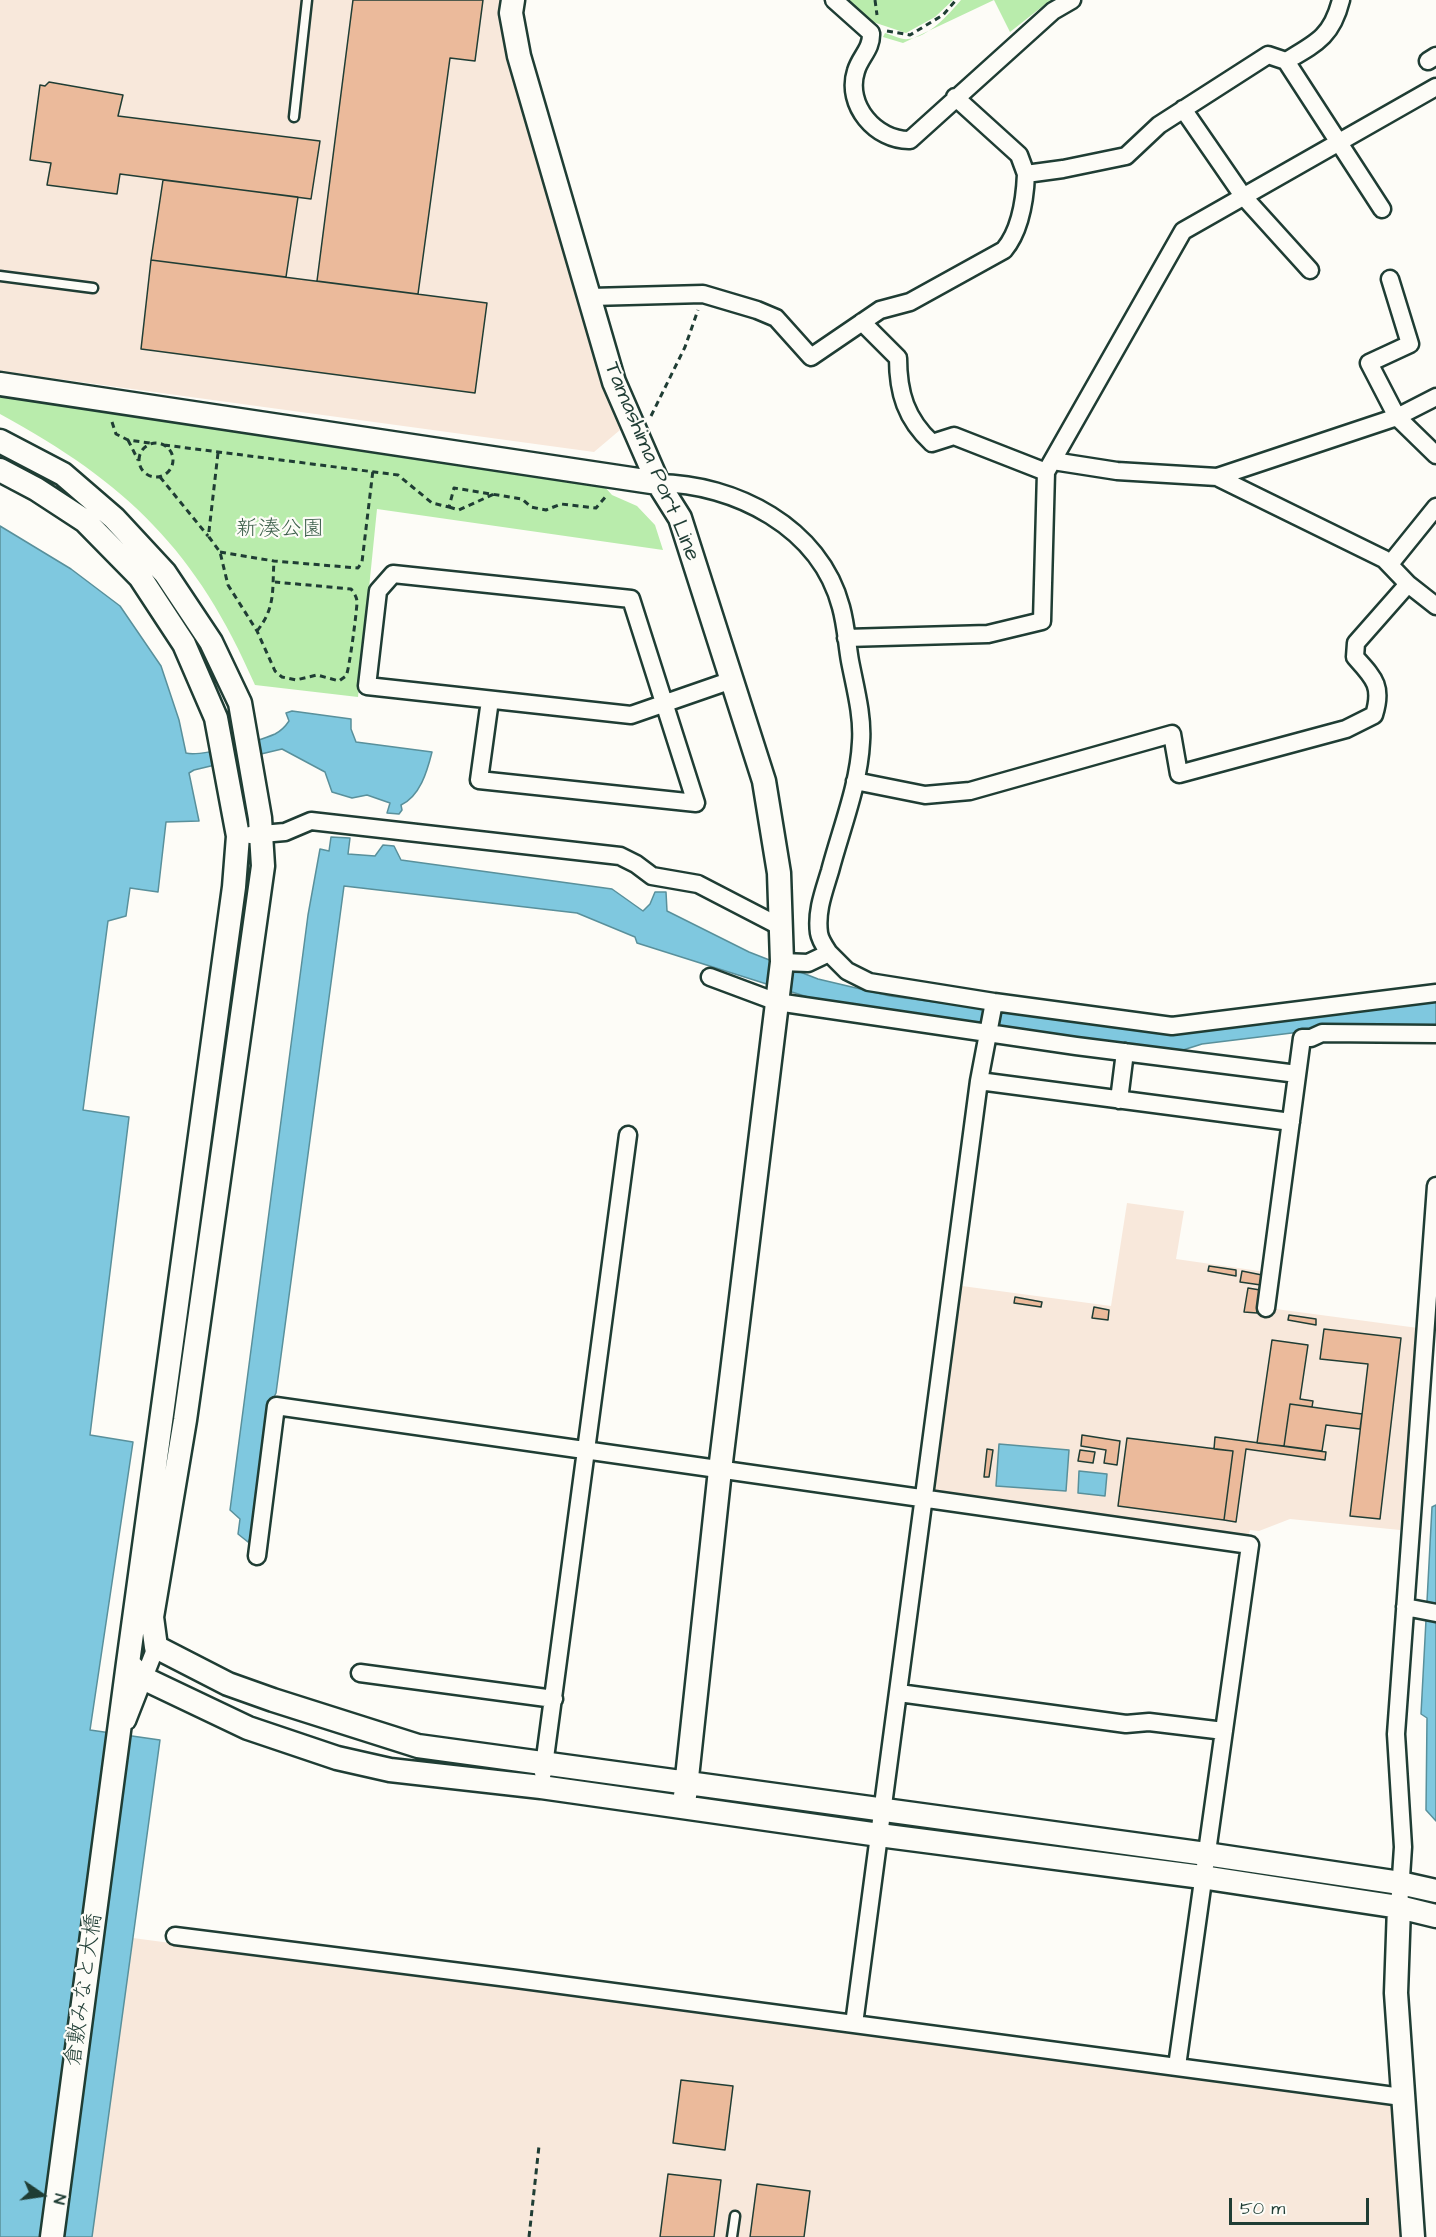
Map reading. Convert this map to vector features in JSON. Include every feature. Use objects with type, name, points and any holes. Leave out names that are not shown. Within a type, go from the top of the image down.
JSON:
[{"type":"street","name":"Tamashima Port Line","points":[[513,0],[512,13],[519,56],[614,382],[658,483],[680,518],[765,781],[779,873],[782,962],[720,1470],[683,1807]]},
{"type":"street","points":[[834,0],[871,33],[870,42],[856,68],[853,83],[855,96],[870,124],[877,131],[897,140],[910,140],[1053,11],[1072,0]]},
{"type":"street","points":[[1286,61],[1317,43],[1329,32],[1341,0]]},
{"type":"street","points":[[1026,174],[1063,170],[1126,156],[1159,124],[1268,56],[1286,61],[1382,209]]},
{"type":"street","points":[[846,638],[988,634],[1042,621],[1050,467],[1183,231],[1436,87]]},
{"type":"street","points":[[591,297],[703,294],[776,318],[811,357],[880,310],[910,302],[1004,250],[1013,238],[1025,196],[1026,174],[1019,155],[955,98]]},
{"type":"street","points":[[1182,109],[1243,196],[1310,270]]},
{"type":"street","points":[[1390,279],[1410,344],[1369,363],[1397,417],[1436,455]]},
{"type":"street","points":[[862,322],[898,358],[902,400],[916,429],[932,443],[954,436],[1050,467],[1217,477],[1397,417],[1436,397]]},
{"type":"street","points":[[0,384],[658,483],[684,483],[748,501],[793,532],[813,554],[828,578],[841,606],[858,702],[861,742],[855,781],[818,912],[819,936],[829,953],[847,971],[869,982],[994,1002],[1172,1026],[1436,993]]},
{"type":"street","points":[[0,441],[63,474],[114,518],[165,573],[211,642],[240,703],[261,834],[263,866],[185,1419],[152,1617],[156,1647],[136,1671],[248,1728],[337,1758],[390,1770],[541,1787],[879,1835],[1202,1877],[1399,1907],[1436,1916]]},
{"type":"street","name":"倉敷みなと大橋","points":[[0,470],[36,489],[85,521],[140,577],[184,644],[216,718],[238,836],[234,887],[136,1671],[118,1743],[52,2237]]},
{"type":"street","points":[[1217,477],[1384,559],[1408,584],[1436,606]]},
{"type":"street","points":[[1390,564],[1436,507]]},
{"type":"street","points":[[490,700],[479,780],[696,803],[664,704],[631,599],[393,574],[378,591],[367,686],[631,715],[664,704],[732,680]]},
{"type":"street","points":[[855,781],[925,795],[970,791],[1172,734],[1179,774],[1346,729],[1374,715],[1378,699],[1375,680],[1355,657],[1356,643],[1408,584]]},
{"type":"street","points":[[238,836],[285,832],[311,821],[620,856],[652,876],[698,884],[780,926]]},
{"type":"street","points":[[782,962],[808,963],[829,953]]},
{"type":"street","points":[[710,977],[777,1002],[1297,1074]]},
{"type":"street","points":[[854,2024],[979,1081],[994,1002]]},
{"type":"street","points":[[1266,1308],[1306,1008]]},
{"type":"street","points":[[1302,1038],[1311,1038],[1322,1033],[1436,1034]]},
{"type":"street","points":[[1119,1100],[1125,1052]]},
{"type":"street","points":[[979,1081],[1291,1122]]},
{"type":"street","points":[[541,1787],[628,1135]]},
{"type":"street","points":[[1413,2237],[1396,1994],[1403,1847],[1396,1734],[1436,1186]]},
{"type":"street","points":[[257,1556],[276,1406],[1250,1545],[1177,2066]]},
{"type":"street","points":[[1405,1607],[1429,1612]]},
{"type":"street","points":[[156,1647],[228,1684],[312,1714],[418,1746],[1206,1854],[1400,1883],[1436,1891]]},
{"type":"street","points":[[360,1673],[554,1699]]},
{"type":"street","points":[[899,1693],[1126,1724],[1149,1722],[1224,1731]]},
{"type":"street","points":[[175,1936],[1402,2097]]},
{"type":"lane","points":[[294,117],[307,0]]},
{"type":"lane","points":[[0,276],[93,288]]},
{"type":"lane","points":[[732,2237],[735,2216]]},
{"type":"path","points":[[871,33],[885,30],[910,35],[943,15],[956,0]]},
{"type":"path","points":[[637,437],[658,404],[676,366],[703,294]]},
{"type":"path","points":[[112,417],[116,434],[128,440],[398,474],[432,503],[459,510],[494,494]]},
{"type":"path","points":[[128,440],[140,467],[148,476],[160,477],[170,470],[172,453],[164,445]]},
{"type":"path","points":[[138,462],[142,450],[152,443]]},
{"type":"path","points":[[209,537],[218,453]]},
{"type":"path","points":[[220,552],[274,561],[354,569],[361,566],[373,470]]},
{"type":"path","points":[[160,477],[220,552],[228,585],[256,631],[275,671],[282,677],[296,680],[317,675],[339,681],[349,672],[357,604],[351,589],[275,582]]},
{"type":"path","points":[[449,507],[454,488],[522,499],[531,507],[546,510],[561,504],[596,508],[610,491]]},
{"type":"path","points":[[256,631],[270,613],[275,582],[274,561]]},
{"type":"path","points":[[529,2237],[539,2146]]},
{"type":"shaded area","points":[[0,0],[503,0],[620,430],[594,452],[0,371]]},
{"type":"shaded area","points":[[1127,1203],[1184,1211],[1176,1259],[1266,1272],[1261,1307],[1418,1328],[1400,1530],[1290,1519],[1259,1531],[1250,1530],[1248,1537],[933,1495],[962,1286],[1111,1306]]},
{"type":"shaded area","points":[[133,1938],[1395,2106],[1407,2237],[92,2237]]},
{"type":"green space","points":[[845,0],[953,0],[935,17],[906,33],[867,20]]},
{"type":"green space","points":[[961,0],[994,0],[929,31]]},
{"type":"green space","points":[[994,0],[1056,0],[1043,6],[1010,32]]},
{"type":"green space","points":[[885,33],[903,39],[914,38],[903,43],[883,37]]},
{"type":"green space","name":"新湊公園","points":[[0,393],[603,485],[612,495],[637,506],[655,525],[663,550],[377,509],[358,697],[255,685],[233,638],[209,596],[153,525],[121,495],[85,467],[0,414]]},
{"type":"water","points":[[0,526],[71,569],[120,606],[161,666],[179,720],[186,753],[217,751],[275,734],[289,721],[286,713],[292,711],[351,719],[351,729],[356,742],[432,752],[422,783],[413,796],[401,805],[402,810],[399,814],[387,813],[390,803],[367,795],[352,798],[332,792],[325,772],[282,749],[194,770],[189,773],[199,821],[166,822],[158,892],[130,888],[126,916],[108,921],[83,1110],[129,1117],[90,1435],[133,1442],[90,1730],[160,1740],[92,2237],[0,2237]]},
{"type":"water","points":[[331,837],[350,838],[348,854],[375,856],[383,845],[394,846],[401,860],[612,889],[643,911],[650,904],[655,892],[666,892],[667,911],[749,952],[818,979],[890,996],[1182,1033],[1436,999],[1436,1030],[1300,1032],[1202,1044],[1183,1050],[1129,1046],[848,1007],[814,999],[637,943],[635,937],[577,913],[344,886],[276,1393],[271,1403],[255,1531],[248,1542],[238,1534],[240,1519],[230,1510],[308,915],[320,849],[329,851]]},
{"type":"water","points":[[999,1444],[1069,1450],[1066,1491],[996,1486]]},
{"type":"water","points":[[1079,1471],[1107,1474],[1105,1496],[1078,1493]]},
{"type":"water","points":[[1436,1505],[1436,1821],[1426,1810],[1427,1718],[1421,1714],[1432,1507]]},
{"type":"building","points":[[353,0],[483,0],[475,61],[450,58],[418,294],[317,281]]},
{"type":"building","points":[[49,82],[123,95],[118,116],[320,141],[311,199],[120,174],[117,194],[47,185],[51,163],[30,160],[40,85],[45,86]]},
{"type":"building","points":[[163,180],[298,197],[286,277],[151,260]]},
{"type":"building","points":[[151,260],[487,303],[475,393],[141,349]]},
{"type":"building","points":[[1209,1266],[1236,1270],[1236,1276],[1208,1271]]},
{"type":"building","points":[[1242,1271],[1262,1275],[1261,1285],[1240,1282]]},
{"type":"building","points":[[1248,1288],[1260,1290],[1257,1313],[1244,1312]]},
{"type":"building","points":[[1015,1297],[1042,1302],[1041,1307],[1014,1303]]},
{"type":"building","points":[[1094,1307],[1109,1310],[1108,1320],[1092,1318]]},
{"type":"building","points":[[1289,1315],[1316,1319],[1316,1325],[1288,1320]]},
{"type":"building","points":[[1324,1329],[1401,1338],[1380,1519],[1350,1516],[1368,1364],[1320,1359]]},
{"type":"building","points":[[1272,1340],[1308,1345],[1300,1399],[1313,1401],[1312,1407],[1290,1404],[1284,1446],[1257,1443]]},
{"type":"building","points":[[1290,1404],[1362,1414],[1360,1429],[1326,1425],[1322,1451],[1284,1446]]},
{"type":"building","points":[[1082,1435],[1120,1441],[1117,1465],[1104,1463],[1106,1450],[1081,1446]]},
{"type":"building","points":[[1215,1437],[1326,1452],[1325,1460],[1246,1449],[1236,1522],[1224,1520],[1233,1451],[1214,1449]]},
{"type":"building","points":[[1127,1438],[1233,1451],[1224,1520],[1118,1506]]},
{"type":"building","points":[[987,1449],[993,1450],[989,1477],[984,1477]]},
{"type":"building","points":[[1080,1450],[1095,1452],[1093,1463],[1078,1461]]},
{"type":"building","points":[[681,2080],[733,2086],[725,2150],[673,2143]]},
{"type":"building","points":[[668,2174],[721,2180],[714,2237],[660,2237]]},
{"type":"building","points":[[757,2184],[810,2191],[804,2237],[750,2237]]}]
